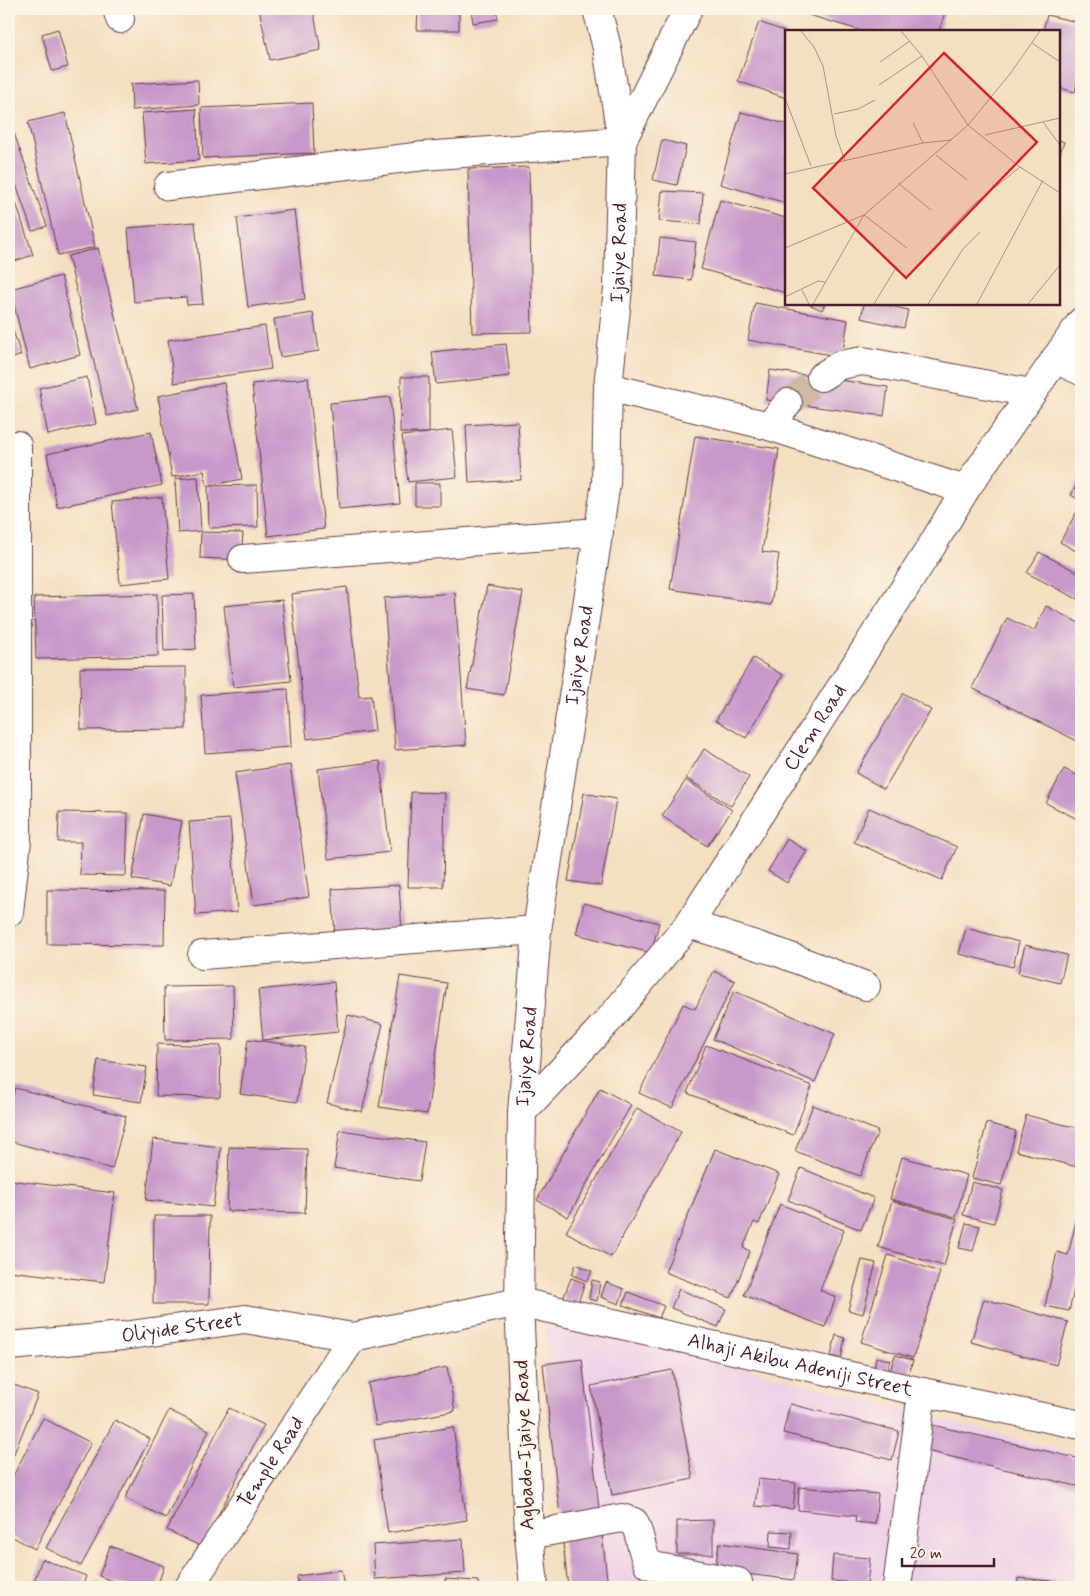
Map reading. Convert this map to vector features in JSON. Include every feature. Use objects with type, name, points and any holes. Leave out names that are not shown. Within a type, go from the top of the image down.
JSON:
[{"type":"street","name":"Ijaiye Road","points":[[519,1302],[522,1112],[537,930],[606,483],[608,387],[618,288],[622,141],[607,48],[598,9]]},
{"type":"street","points":[[168,186],[424,156],[622,141],[688,9]]},
{"type":"street","name":"Clem Road","points":[[522,1112],[608,1021],[689,924],[931,547],[965,490],[1081,322]]},
{"type":"street","points":[[1055,359],[1081,371]]},
{"type":"street","points":[[821,377],[840,365],[863,361],[1031,393]]},
{"type":"street","points":[[608,387],[769,426],[965,490]]},
{"type":"street","points":[[769,426],[788,403]]},
{"type":"street","points":[[9,912],[17,840],[17,445]]},
{"type":"street","points":[[243,559],[599,532]]},
{"type":"street","points":[[689,924],[780,953],[866,986]]},
{"type":"street","points":[[202,955],[537,930]]},
{"type":"street","points":[[353,1337],[519,1302]]},
{"type":"street","name":"Alhaji Akibu Adeniji Street","points":[[519,1302],[922,1392],[1081,1425]]},
{"type":"street","name":"Agbado-Ijaiye Road","points":[[519,1302],[529,1535],[534,1587]]},
{"type":"street","name":"Oliyide Street","points":[[9,1346],[123,1336],[245,1320],[353,1337]]},
{"type":"street","name":"Temple Road","points":[[189,1587],[353,1337]]},
{"type":"street","points":[[897,1587],[922,1392]]},
{"type":"street","points":[[529,1535],[622,1518],[634,1522],[638,1530],[642,1551],[648,1564],[658,1568],[738,1582]]},
{"type":"shaded area","points":[[545,1327],[634,1340],[1081,1455],[1081,1587],[578,1587]]},
{"type":"building","points":[[259,9],[313,9],[321,50],[270,60]]},
{"type":"building","points":[[418,9],[459,9],[459,30],[417,30]]},
{"type":"building","points":[[471,9],[496,9],[498,19],[473,23]]},
{"type":"building","points":[[789,9],[946,9],[939,30],[859,30]]},
{"type":"building","points":[[1047,15],[1081,23],[1081,64],[1075,92],[1060,88],[1060,30],[1043,30]]},
{"type":"building","points":[[759,22],[785,32],[785,98],[738,81]]},
{"type":"building","points":[[58,29],[68,67],[52,71],[42,34]]},
{"type":"building","points":[[198,80],[199,105],[132,110],[131,84]]},
{"type":"building","points":[[312,103],[314,153],[203,158],[201,108]]},
{"type":"building","points":[[196,109],[199,160],[146,164],[142,113]]},
{"type":"building","points":[[741,112],[785,124],[785,203],[720,184]]},
{"type":"building","points":[[65,113],[95,247],[58,255],[28,122]]},
{"type":"building","points":[[9,119],[47,226],[32,231],[9,164]]},
{"type":"building","points":[[662,140],[686,146],[677,185],[653,180]]},
{"type":"building","points":[[1060,140],[1064,142],[1060,153]]},
{"type":"building","points":[[529,167],[532,332],[472,333],[468,169]]},
{"type":"building","points":[[9,181],[33,255],[9,263]]},
{"type":"building","points":[[662,191],[703,193],[701,224],[659,221]]},
{"type":"building","points":[[720,200],[785,218],[785,293],[701,269]]},
{"type":"building","points":[[294,210],[305,299],[248,307],[237,218]]},
{"type":"building","points":[[195,222],[203,304],[187,305],[186,297],[134,302],[128,228]]},
{"type":"building","points":[[660,238],[696,242],[691,280],[656,276]]},
{"type":"building","points":[[98,248],[138,409],[107,416],[68,256]]},
{"type":"building","points":[[61,276],[80,355],[30,369],[10,289]]},
{"type":"building","points":[[755,303],[848,320],[842,357],[748,340]]},
{"type":"building","points":[[810,305],[824,305],[822,310]]},
{"type":"building","points":[[864,305],[886,305],[908,310],[904,328],[861,318]]},
{"type":"building","points":[[313,313],[319,351],[280,357],[274,319]]},
{"type":"building","points":[[9,318],[21,355],[9,360]]},
{"type":"building","points":[[265,326],[271,369],[174,383],[168,340]]},
{"type":"building","points":[[506,344],[510,376],[436,384],[432,352]]},
{"type":"building","points":[[770,370],[888,387],[884,416],[766,400]]},
{"type":"building","points":[[87,377],[96,424],[48,435],[39,388]]},
{"type":"building","points":[[401,377],[429,377],[429,433],[400,433]]},
{"type":"building","points":[[308,378],[324,529],[268,536],[252,384]]},
{"type":"building","points":[[224,383],[242,479],[207,486],[204,471],[172,477],[158,396]]},
{"type":"building","points":[[390,397],[400,503],[339,509],[330,403]]},
{"type":"building","points":[[518,422],[521,480],[469,483],[466,425]]},
{"type":"building","points":[[452,430],[457,477],[408,482],[402,436]]},
{"type":"building","points":[[151,432],[162,485],[57,507],[47,454]]},
{"type":"building","points":[[695,436],[779,449],[762,552],[779,554],[771,605],[670,589]]},
{"type":"building","points":[[1081,476],[1081,501],[1071,495]]},
{"type":"building","points":[[198,477],[201,531],[178,533],[175,479]]},
{"type":"building","points":[[415,483],[440,483],[440,506],[415,506]]},
{"type":"building","points":[[257,485],[258,527],[209,528],[208,486]]},
{"type":"building","points":[[162,497],[169,579],[120,584],[112,502]]},
{"type":"building","points":[[1081,504],[1081,554],[1060,542]]},
{"type":"building","points":[[201,532],[243,533],[241,560],[200,558]]},
{"type":"building","points":[[1039,552],[1081,574],[1081,601],[1027,573]]},
{"type":"building","points":[[487,586],[523,592],[504,695],[467,689]]},
{"type":"building","points":[[347,587],[359,697],[371,696],[375,731],[307,739],[291,594]]},
{"type":"building","points":[[455,593],[466,745],[395,750],[384,598]]},
{"type":"building","points":[[157,594],[158,656],[36,659],[34,597]]},
{"type":"building","points":[[194,594],[196,649],[164,651],[162,595]]},
{"type":"building","points":[[282,600],[291,681],[233,687],[224,606]]},
{"type":"building","points":[[1046,606],[1081,624],[1081,743],[972,688],[1007,618],[1034,631]]},
{"type":"building","points":[[753,658],[783,675],[746,738],[716,720]]},
{"type":"building","points":[[186,667],[186,729],[81,730],[80,668]]},
{"type":"building","points":[[288,689],[291,747],[205,753],[201,695]]},
{"type":"building","points":[[903,693],[931,710],[884,789],[856,773]]},
{"type":"building","points":[[704,749],[749,777],[731,806],[686,778]]},
{"type":"building","points":[[380,761],[390,852],[328,859],[318,769]]},
{"type":"building","points":[[290,765],[309,897],[254,905],[235,773]]},
{"type":"building","points":[[1064,769],[1081,777],[1081,821],[1046,803]]},
{"type":"building","points":[[686,780],[732,810],[707,846],[662,816]]},
{"type":"building","points":[[411,792],[445,793],[443,887],[408,887]]},
{"type":"building","points":[[584,793],[616,799],[601,886],[568,881]]},
{"type":"building","points":[[869,808],[957,847],[942,880],[854,842]]},
{"type":"building","points":[[59,812],[128,813],[126,876],[80,875],[81,842],[58,842]]},
{"type":"building","points":[[144,814],[182,821],[170,886],[132,879]]},
{"type":"building","points":[[230,819],[237,912],[196,915],[189,822]]},
{"type":"building","points":[[787,839],[807,851],[787,883],[768,871]]},
{"type":"building","points":[[399,885],[402,932],[335,936],[332,889]]},
{"type":"building","points":[[47,890],[165,891],[164,945],[47,944]]},
{"type":"building","points":[[584,903],[659,923],[651,953],[576,934]]},
{"type":"building","points":[[966,928],[1019,942],[1013,967],[959,954]]},
{"type":"building","points":[[1025,945],[1067,955],[1060,983],[1018,973]]},
{"type":"building","points":[[714,971],[735,981],[672,1108],[639,1093],[683,1004],[695,1009]]},
{"type":"building","points":[[400,976],[447,983],[427,1114],[379,1107]]},
{"type":"building","points":[[334,982],[338,1032],[263,1040],[258,990]]},
{"type":"building","points":[[233,986],[234,1039],[165,1040],[164,987]]},
{"type":"building","points":[[734,991],[835,1034],[815,1082],[713,1039]]},
{"type":"building","points":[[348,1015],[383,1024],[362,1112],[327,1103]]},
{"type":"building","points":[[248,1039],[305,1047],[297,1102],[240,1094]]},
{"type":"building","points":[[157,1044],[221,1046],[220,1097],[156,1096]]},
{"type":"building","points":[[706,1045],[812,1086],[793,1135],[687,1093]]},
{"type":"building","points":[[98,1060],[147,1067],[141,1102],[93,1095]]},
{"type":"building","points":[[15,1088],[126,1116],[112,1169],[9,1141],[9,1111]]},
{"type":"building","points":[[600,1088],[631,1105],[568,1217],[537,1200]]},
{"type":"building","points":[[813,1105],[878,1131],[860,1176],[795,1151]]},
{"type":"building","points":[[637,1108],[681,1132],[611,1257],[566,1232]]},
{"type":"building","points":[[1026,1115],[1081,1129],[1081,1168],[1016,1151]]},
{"type":"building","points":[[987,1123],[1016,1131],[1001,1185],[972,1178]]},
{"type":"building","points":[[340,1130],[425,1142],[419,1181],[334,1168]]},
{"type":"building","points":[[153,1139],[221,1147],[213,1207],[146,1200]]},
{"type":"building","points":[[229,1147],[307,1149],[305,1213],[227,1211]]},
{"type":"building","points":[[715,1149],[779,1174],[759,1224],[754,1222],[743,1248],[750,1251],[731,1298],[665,1272]]},
{"type":"building","points":[[902,1157],[967,1175],[956,1217],[890,1199]]},
{"type":"building","points":[[801,1168],[874,1198],[861,1230],[788,1200]]},
{"type":"building","points":[[9,1180],[115,1193],[104,1282],[9,1271]]},
{"type":"building","points":[[972,1182],[1003,1190],[994,1223],[963,1215]]},
{"type":"building","points":[[1081,1200],[1081,1261],[1069,1311],[1045,1306],[1057,1252],[1068,1255]]},
{"type":"building","points":[[892,1201],[957,1219],[944,1266],[878,1247]]},
{"type":"building","points":[[780,1204],[844,1230],[820,1290],[836,1297],[825,1327],[744,1295]]},
{"type":"building","points":[[154,1216],[210,1216],[209,1304],[153,1304]]},
{"type":"building","points":[[966,1223],[980,1226],[973,1251],[959,1248]]},
{"type":"building","points":[[888,1255],[940,1272],[913,1358],[861,1342]]},
{"type":"building","points":[[862,1260],[876,1263],[863,1314],[848,1310]]},
{"type":"building","points":[[576,1264],[592,1271],[587,1281],[572,1275]]},
{"type":"building","points":[[1081,1275],[1081,1294],[1076,1293]]},
{"type":"building","points":[[571,1278],[585,1283],[577,1305],[563,1299]]},
{"type":"building","points":[[592,1280],[600,1282],[597,1301],[589,1299]]},
{"type":"building","points":[[606,1282],[624,1289],[619,1304],[601,1297]]},
{"type":"building","points":[[679,1289],[726,1309],[718,1327],[671,1308]]},
{"type":"building","points":[[628,1292],[664,1306],[659,1318],[623,1305]]},
{"type":"building","points":[[984,1299],[1068,1322],[1056,1365],[971,1342]]},
{"type":"building","points":[[836,1335],[845,1338],[841,1359],[831,1356]]},
{"type":"building","points":[[895,1355],[913,1360],[908,1376],[890,1371]]},
{"type":"building","points":[[876,1357],[890,1360],[887,1371],[874,1369]]},
{"type":"building","points":[[582,1359],[608,1587],[568,1587],[543,1364]]},
{"type":"building","points":[[447,1367],[455,1411],[376,1426],[368,1383]]},
{"type":"building","points":[[672,1370],[693,1479],[612,1495],[591,1386]]},
{"type":"building","points":[[9,1383],[38,1394],[9,1466]]},
{"type":"building","points":[[790,1404],[899,1431],[892,1460],[783,1433]]},
{"type":"building","points":[[229,1408],[264,1425],[202,1547],[167,1530]]},
{"type":"building","points":[[169,1410],[209,1430],[166,1518],[125,1498]]},
{"type":"building","points":[[43,1418],[91,1443],[35,1549],[9,1535],[9,1484]]},
{"type":"building","points":[[115,1420],[150,1439],[81,1566],[46,1548]]},
{"type":"building","points":[[928,1424],[1081,1459],[1081,1487],[922,1450]]},
{"type":"building","points":[[453,1427],[467,1520],[388,1533],[374,1440]]},
{"type":"building","points":[[758,1479],[796,1483],[793,1509],[755,1506]]},
{"type":"building","points":[[799,1487],[878,1494],[875,1524],[855,1522],[856,1516],[798,1510]]},
{"type":"building","points":[[713,1520],[713,1554],[677,1554],[677,1521]]},
{"type":"building","points":[[771,1531],[792,1532],[791,1549],[770,1547]]},
{"type":"building","points":[[463,1539],[465,1573],[375,1579],[373,1545]]},
{"type":"building","points":[[719,1543],[798,1554],[794,1580],[715,1570]]},
{"type":"building","points":[[110,1546],[164,1566],[157,1587],[130,1587],[99,1576]]},
{"type":"building","points":[[833,1555],[870,1558],[867,1584],[831,1581]]},
{"type":"building","points":[[42,1559],[86,1576],[82,1587],[32,1587]]},
{"type":"building","points":[[341,1570],[344,1587],[299,1587],[297,1576]]},
{"type":"building","points":[[1018,1578],[1063,1582],[1063,1587],[1017,1587]]},
{"type":"building","points":[[445,1579],[478,1581],[478,1587],[445,1587]]},
{"type":"building","points":[[95,1582],[108,1587],[93,1587]]},
{"type":"tunnel","points":[[788,403],[821,377]]}]
